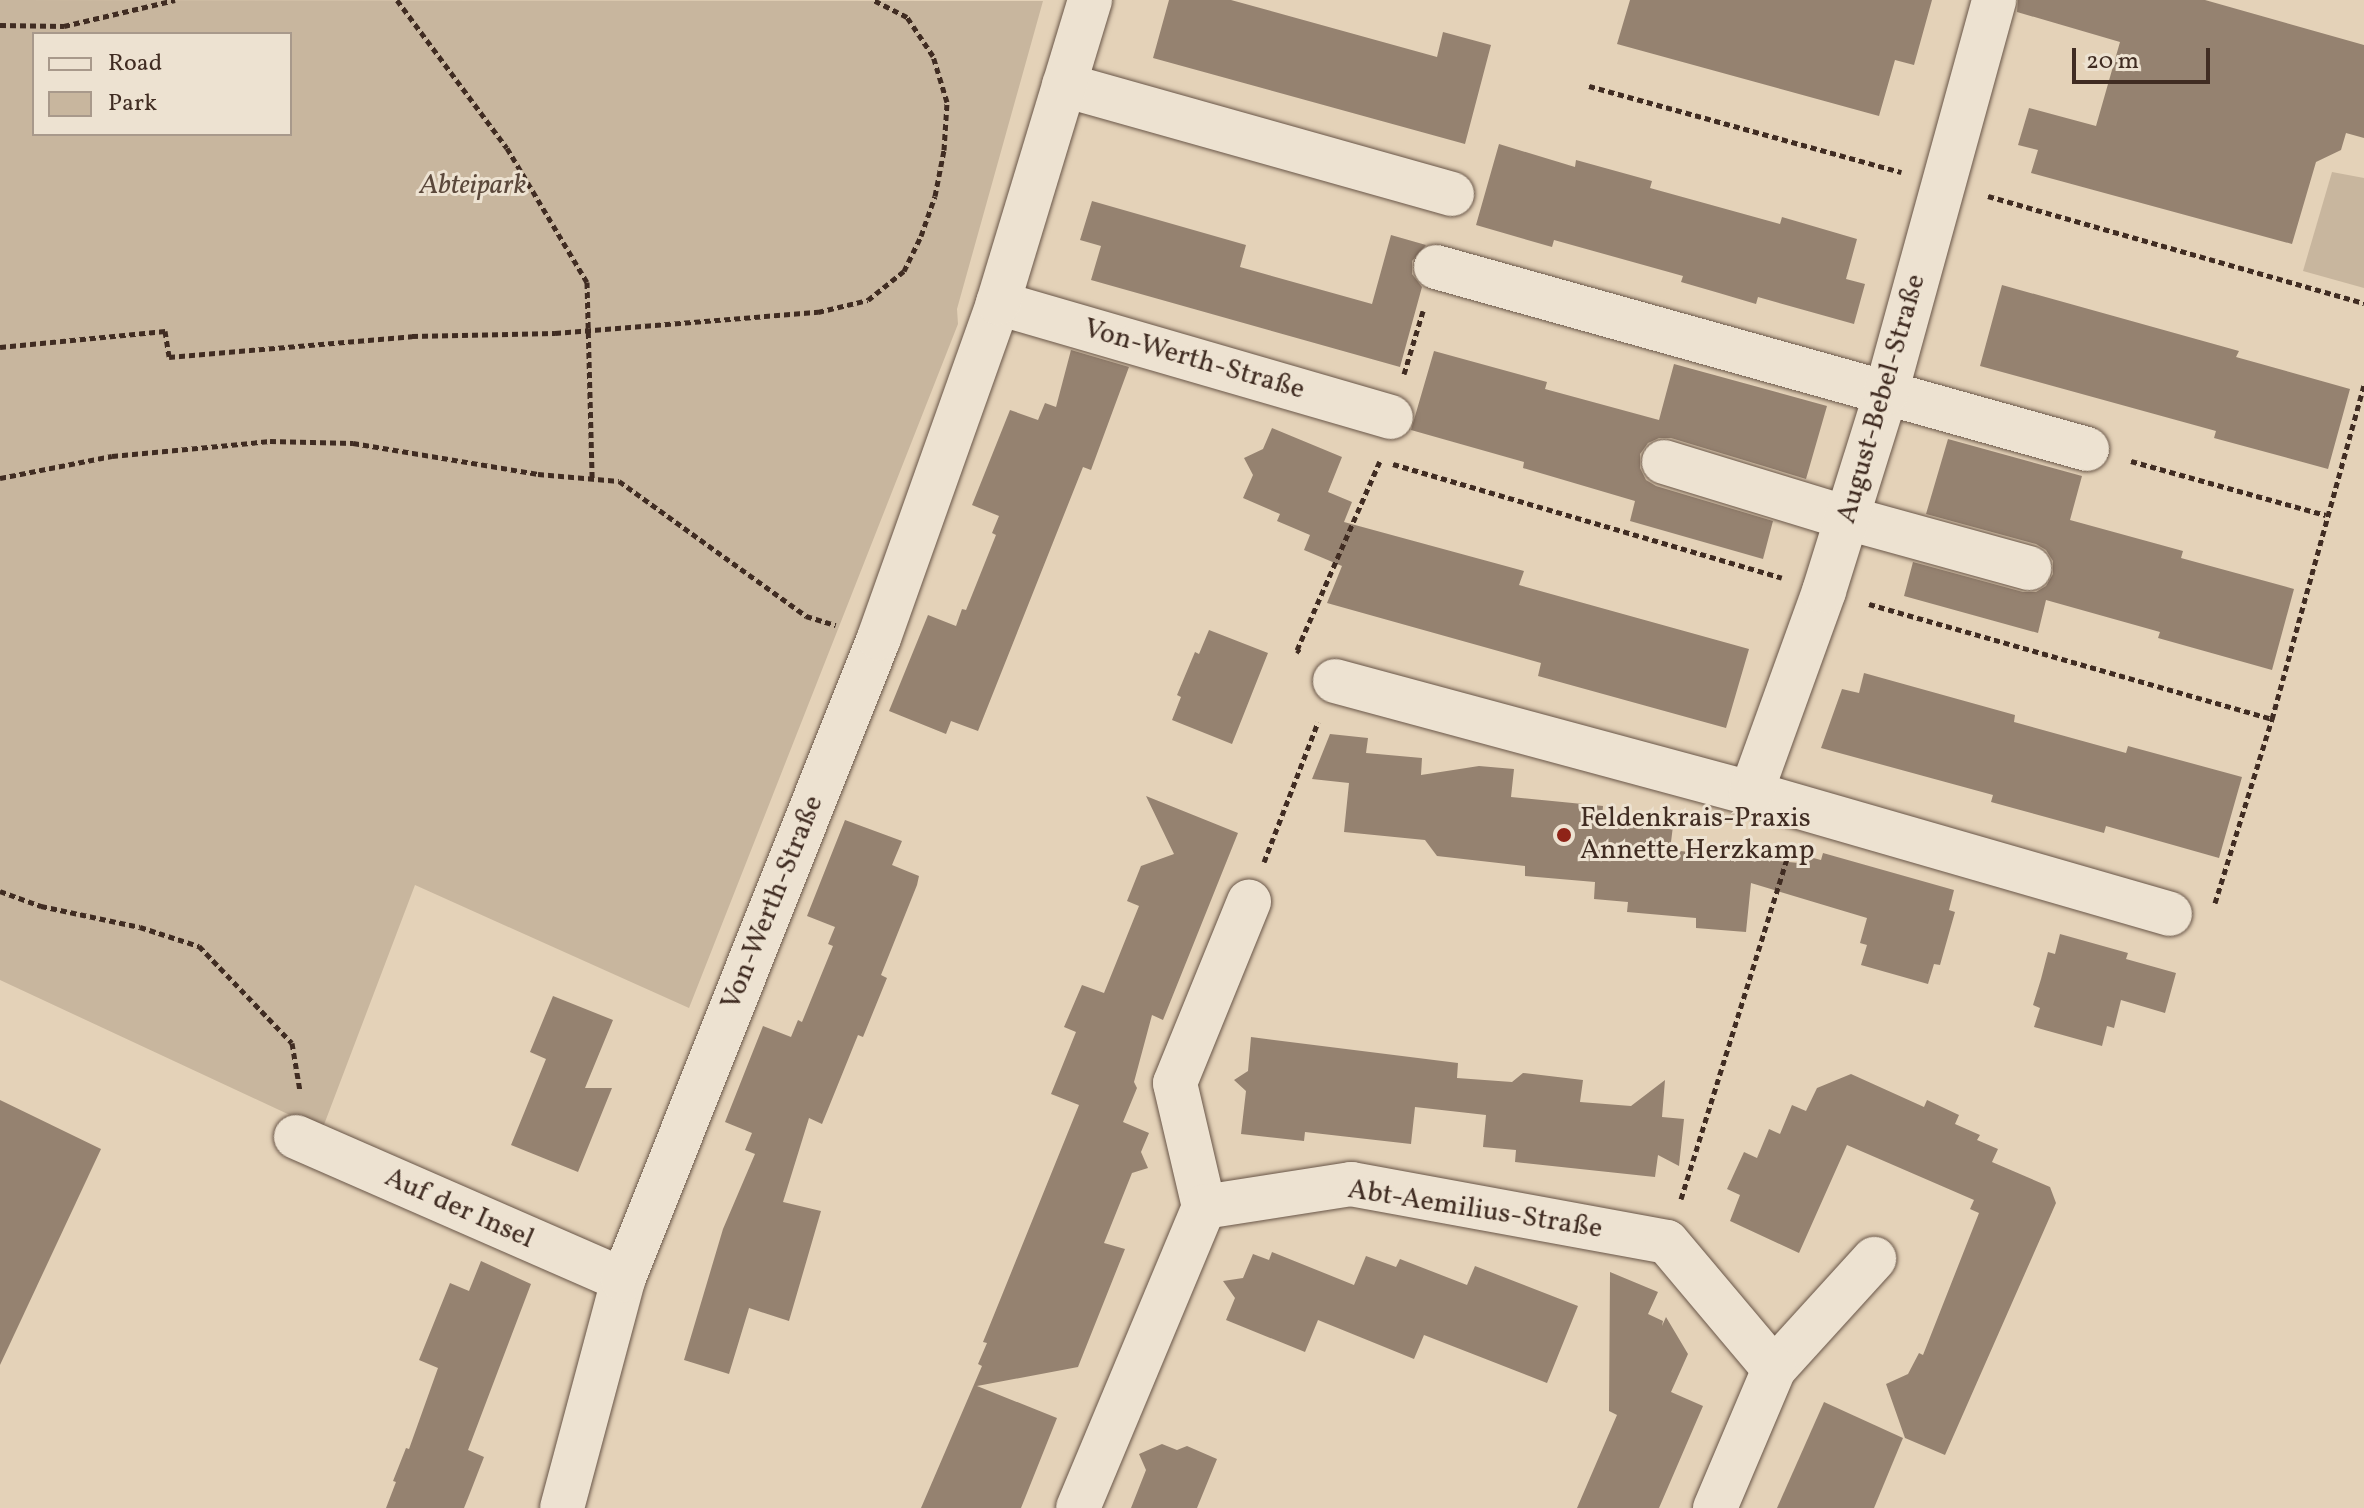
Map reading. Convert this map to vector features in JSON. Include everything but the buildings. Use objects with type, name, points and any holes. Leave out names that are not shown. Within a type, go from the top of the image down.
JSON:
[{"type":"street","name":"Von-Werth-Straße","points":[[562,1508],[623,1280],[879,638],[998,303],[1090,0]]},
{"type":"street","name":"August-Bebel-Straße","points":[[1751,793],[1824,591],[1886,393],[1994,0]]},
{"type":"street","points":[[1064,85],[1452,194]]},
{"type":"street","points":[[1436,267],[2087,449]]},
{"type":"street","name":"Von-Werth-Straße","points":[[998,303],[1391,417]]},
{"type":"street","points":[[1664,462],[1847,518],[2029,568]]},
{"type":"street","points":[[1335,681],[1751,793],[2170,914]]},
{"type":"street","points":[[1078,1508],[1204,1207],[1175,1083],[1249,902]]},
{"type":"street","name":"Auf der Insel","points":[[296,1137],[623,1280]]},
{"type":"street","name":"Abt-Aemilius-Straße","points":[[1204,1207],[1351,1184],[1667,1242]]},
{"type":"street","points":[[1667,1242],[1774,1369]]},
{"type":"street","points":[[1715,1508],[1774,1369],[1874,1259]]},
{"type":"path","points":[[0,25],[64,26],[175,0]]},
{"type":"path","points":[[397,0],[507,148],[587,282],[592,479]]},
{"type":"path","points":[[0,347],[165,331],[169,357],[412,336],[555,333],[818,312],[868,300],[904,271],[935,196],[944,150],[947,102],[933,56],[907,17],[874,0]]},
{"type":"path","points":[[2170,914],[2210,919],[2272,719],[2364,385]]},
{"type":"path","points":[[0,478],[112,456],[270,441],[353,443],[538,474],[619,481],[806,616],[879,638]]},
{"type":"path","points":[[2087,449],[2326,515]]},
{"type":"path","points":[[1380,460],[2272,719]]},
{"type":"path","points":[[1249,902],[1335,681]]},
{"type":"path","points":[[1667,1242],[1801,807]]},
{"type":"path","points":[[0,891],[41,906],[140,927],[199,946],[292,1043],[301,1081],[296,1137]]},
{"type":"green space","name":"Abteipark","points":[[0,0],[1043,1],[957,309],[958,324],[689,1008],[415,885],[322,1130],[0,980]]},
{"type":"green space","points":[[2332,172],[2364,178],[2364,288],[2303,271]]},
{"type":"place","name":"Feldenkrais-Praxis Annette Herzkamp","points":[[1564,835]]}]
